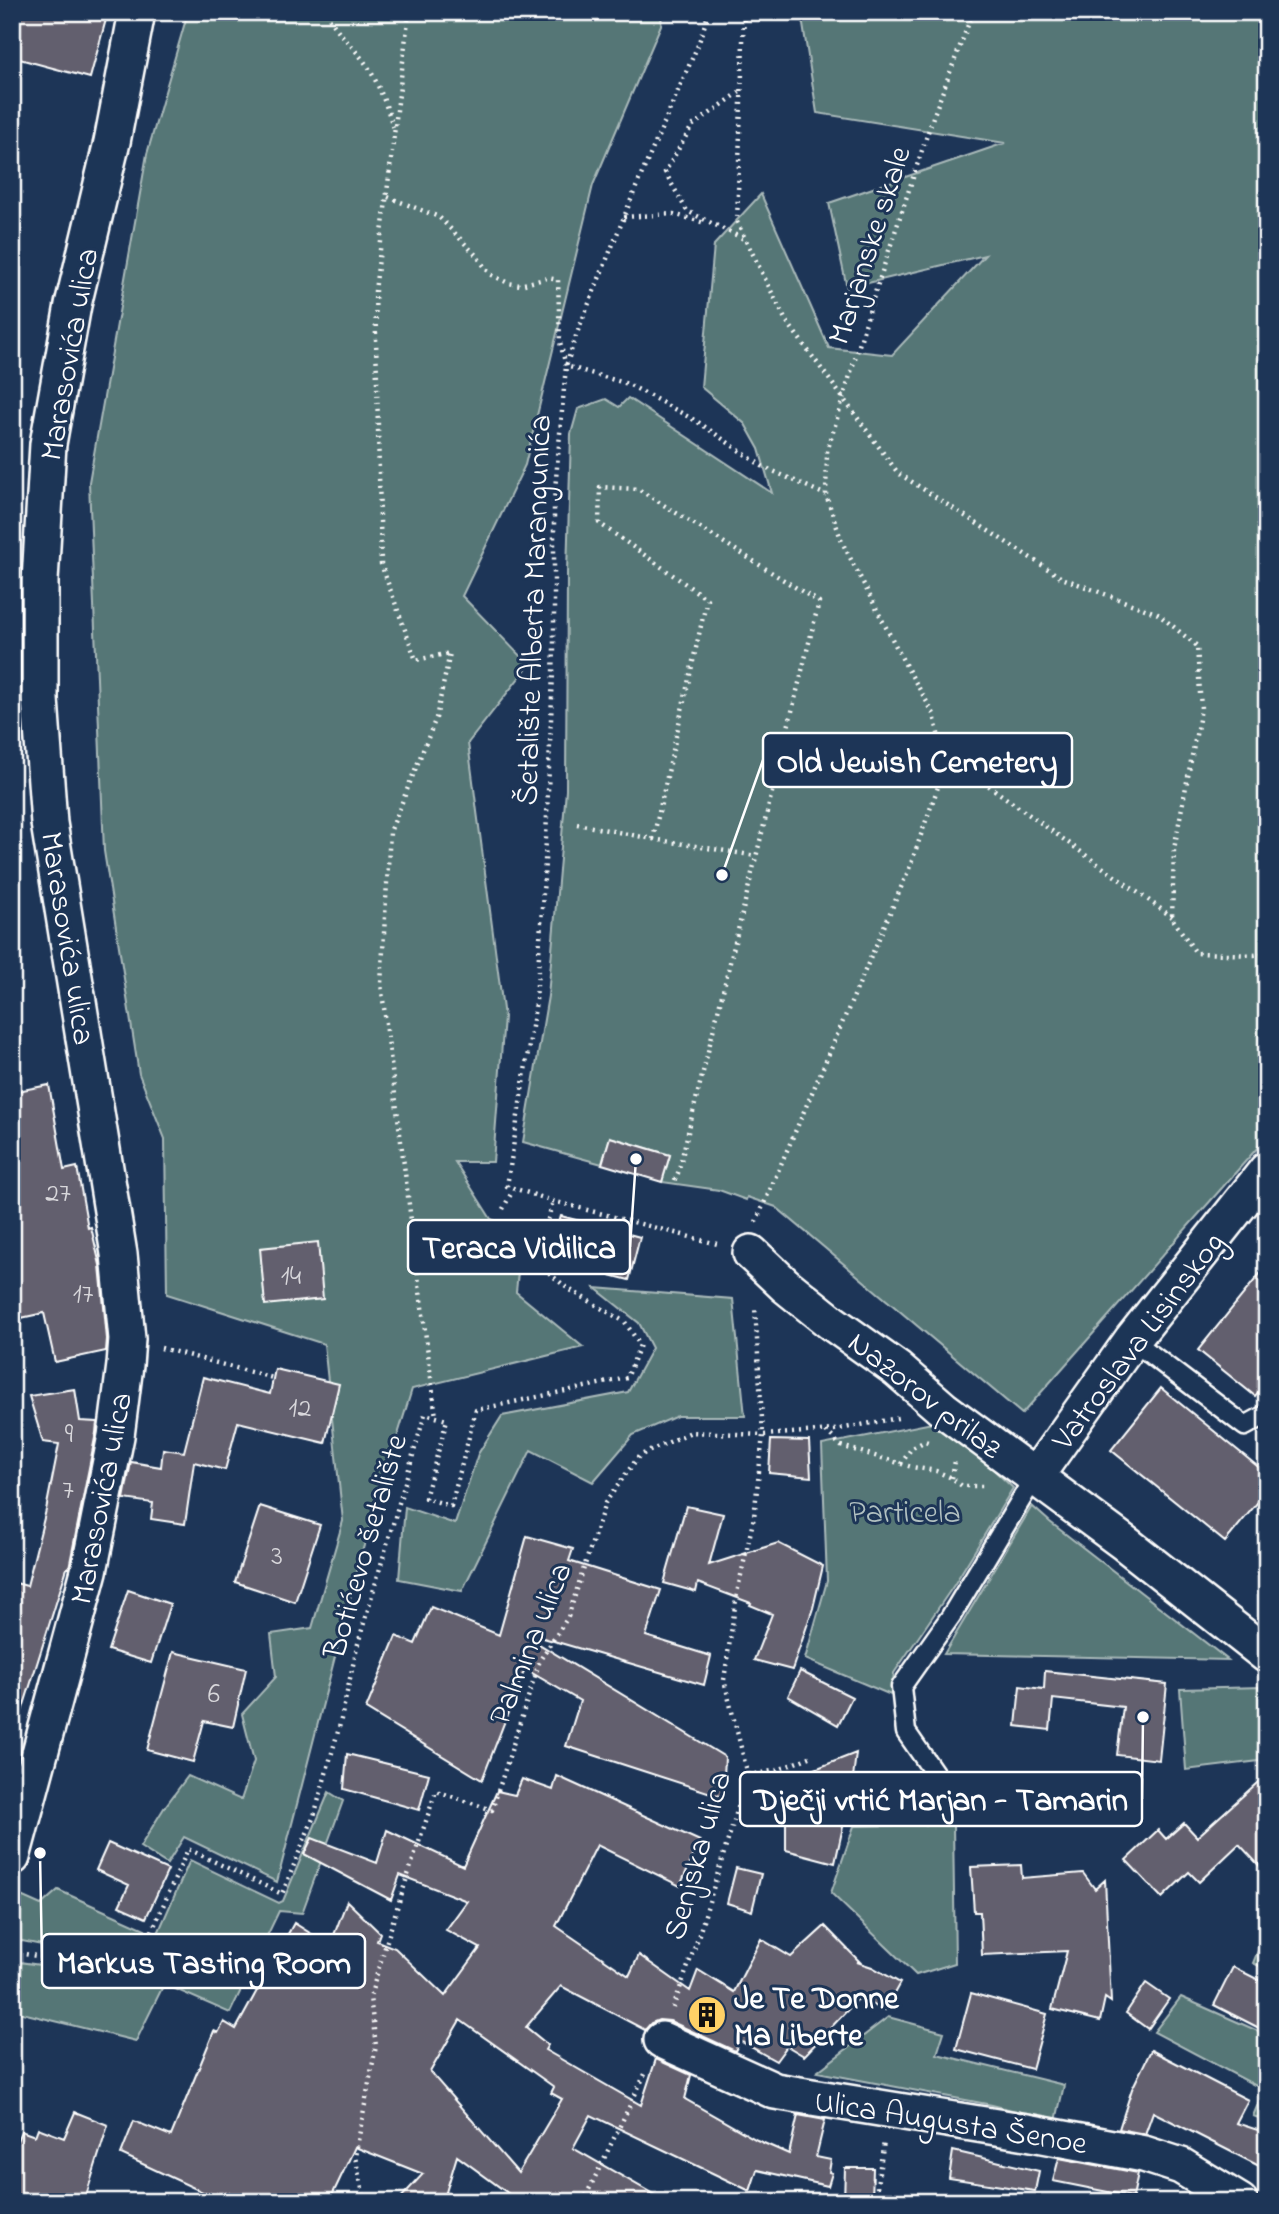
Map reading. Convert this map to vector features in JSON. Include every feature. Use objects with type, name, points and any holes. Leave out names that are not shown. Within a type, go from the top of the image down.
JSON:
[{"type":"street","name":"Marasovića ulica","points":[[12,1857],[89,1571],[116,1436],[127,1339],[115,1228],[49,823],[40,699],[40,581],[48,444],[73,305],[112,142],[137,12]]},
{"type":"street","name":"Vatroslava Lisinskog","points":[[1030,1475],[1132,1340],[1267,1170]]},
{"type":"street","name":"Nazorov prilaz","points":[[751,1253],[831,1322],[897,1369],[943,1409],[1126,1544],[1267,1655]]},
{"type":"street","name":"Ulica Augusta Šenoe","points":[[662,2040],[775,2091],[1144,2154],[1181,2166],[1240,2202]]},
{"type":"lane","points":[[1132,1340],[1245,1426],[1267,1414]]},
{"type":"lane","points":[[958,1808],[906,1732],[901,1687],[951,1616],[1030,1475]]},
{"type":"path","points":[[326,12],[369,70],[386,102],[394,132]]},
{"type":"path","points":[[408,12],[375,291],[381,564],[415,660],[450,653],[436,718],[390,832],[381,984],[436,1417]]},
{"type":"path","name":"Šetalište Alberta Marangunića","points":[[513,1190],[507,1186],[536,1001],[554,649],[554,501],[566,366],[624,217],[698,46],[709,12]]},
{"type":"path","points":[[744,12],[737,222],[785,319],[898,473],[1062,578],[1157,614],[1197,646],[1201,709],[1174,849],[1172,918]]},
{"type":"path","name":"Marjanske skale","points":[[825,495],[827,452],[872,302],[933,117],[973,12]]},
{"type":"path","points":[[740,91],[692,126],[665,172],[687,211],[746,240]]},
{"type":"path","points":[[388,197],[439,217],[477,255],[490,274],[520,285],[548,278],[558,280],[560,342],[566,366],[628,384],[698,422],[762,466],[825,495]]},
{"type":"path","points":[[624,217],[673,214],[720,227]]},
{"type":"path","points":[[653,839],[707,599],[599,523],[600,487],[638,489],[819,602],[678,1173],[673,1184]]},
{"type":"path","name":"Senjska ulica","points":[[583,2202],[662,2040],[696,1944],[748,1775],[724,1680],[737,1593],[754,1517],[763,1435],[751,1253],[757,1218],[909,869],[939,784],[942,753],[934,714],[842,542],[825,495]]},
{"type":"path","points":[[942,753],[1172,918],[1196,953],[1267,953]]},
{"type":"path","points":[[577,824],[756,856]]},
{"type":"path","points":[[503,1209],[513,1190],[751,1253]]},
{"type":"path","name":"Botićevo šetalište","points":[[12,1952],[134,1972],[188,1849],[282,1894],[314,1816],[340,1728],[357,1647],[425,1414],[447,1420],[425,1499],[451,1506],[476,1410],[627,1378],[640,1345],[625,1322],[567,1289],[536,1262],[553,1201]]},
{"type":"path","points":[[127,1339],[273,1378]]},
{"type":"path","name":"Palmina ulica","points":[[365,2202],[355,2157],[376,2046],[370,1997],[436,1791],[492,1810],[540,1660],[568,1617],[605,1503],[639,1456],[691,1432],[763,1435],[826,1431],[943,1409]]},
{"type":"path","points":[[826,1431],[841,1446],[901,1464],[936,1471],[962,1486],[989,1486],[1030,1475]]},
{"type":"path","points":[[901,1464],[911,1449],[925,1441],[937,1446]]},
{"type":"path","points":[[952,1478],[956,1457]]},
{"type":"path","points":[[748,1775],[778,1770],[812,1756]]},
{"type":"path","points":[[878,2202],[877,2185],[890,2110]]},
{"type":"green space","points":[[188,12],[662,12],[661,25],[593,185],[525,465],[462,596],[529,665],[468,743],[504,1017],[493,1162],[455,1162],[491,1219],[527,1235],[519,1262],[516,1292],[583,1347],[412,1389],[362,1552],[277,1882],[184,1837],[167,1864],[140,1847],[188,1776],[241,1800],[254,1761],[242,1714],[276,1677],[271,1634],[312,1628],[343,1521],[324,1344],[167,1294],[165,1139],[139,1074],[104,851],[89,482],[147,154]]},
{"type":"green space","points":[[801,12],[1267,12],[1267,1137],[1022,1414],[776,1207],[719,1190],[662,1182],[670,1155],[610,1137],[602,1164],[523,1142],[548,996],[566,790],[571,434],[578,409],[606,399],[619,407],[628,398],[772,493],[759,449],[745,424],[701,387],[714,245],[761,194],[829,348],[892,355],[985,255],[847,288],[829,203],[1005,143],[817,113]]},
{"type":"green space","points":[[595,1288],[733,1299],[745,1416],[677,1416],[633,1435],[593,1482],[531,1450],[462,1591],[399,1579],[405,1507],[455,1524],[478,1454],[502,1416],[628,1392],[652,1348],[639,1323]]},
{"type":"green space","name":"Particela","points":[[942,1421],[1013,1488],[954,1585],[894,1673],[891,1695],[805,1659],[827,1581],[822,1445]]},
{"type":"green space","points":[[1032,1506],[1050,1522],[1228,1660],[944,1654]]},
{"type":"green space","points":[[1263,1687],[1267,1690],[1267,1760],[1186,1770],[1180,1689]]},
{"type":"green space","points":[[329,1792],[343,1801],[302,1913],[279,1911],[230,2013],[164,1984],[136,2041],[18,2012],[19,1962],[138,1979],[190,1860],[279,1903],[283,1901]]},
{"type":"green space","points":[[953,1824],[955,1963],[916,1975],[831,1893],[854,1826]]},
{"type":"green space","points":[[58,1890],[145,1929],[131,1963],[12,1939],[12,1892],[41,1905]]},
{"type":"green space","points":[[1267,1929],[1267,1970],[1253,1963]]},
{"type":"green space","points":[[1181,1997],[1267,2035],[1267,2121],[1253,2116],[1264,2090],[1154,2032]]},
{"type":"green space","points":[[888,2017],[944,2032],[937,2054],[1064,2085],[1056,2121],[992,2105],[817,2072]]},
{"type":"building","points":[[12,12],[108,12],[90,78],[12,57]]},
{"type":"building","points":[[49,1085],[64,1170],[77,1167],[88,1228],[91,1227],[100,1265],[107,1339],[106,1351],[55,1362],[44,1313],[12,1320],[12,1092]]},
{"type":"building","points":[[610,1137],[670,1155],[662,1182],[602,1164]]},
{"type":"building","points":[[561,1216],[640,1237],[629,1280],[549,1259]]},
{"type":"building","points":[[318,1242],[323,1299],[265,1305],[260,1248]]},
{"type":"building","points":[[1267,1265],[1267,1381],[1255,1396],[1198,1350]]},
{"type":"building","points":[[275,1369],[339,1384],[325,1443],[238,1422],[225,1470],[194,1462],[185,1524],[151,1519],[153,1503],[124,1499],[131,1462],[161,1467],[163,1449],[184,1452],[203,1377],[270,1394]]},
{"type":"building","points":[[1161,1388],[1267,1474],[1267,1491],[1225,1542],[1111,1450]]},
{"type":"building","points":[[75,1389],[80,1421],[97,1422],[96,1433],[69,1568],[18,1724],[12,1723],[12,1582],[27,1586],[59,1444],[43,1442],[29,1396]]},
{"type":"building","points":[[771,1440],[809,1441],[811,1477],[769,1473]]},
{"type":"building","points":[[260,1506],[320,1525],[295,1602],[235,1582]]},
{"type":"building","points":[[686,1506],[723,1514],[709,1565],[778,1543],[823,1566],[813,1608],[792,1670],[754,1660],[772,1614],[698,1583],[696,1592],[664,1583]]},
{"type":"building","points":[[527,1536],[573,1549],[569,1561],[661,1590],[646,1636],[711,1656],[704,1685],[533,1635],[531,1639],[725,1757],[723,1797],[566,1746],[580,1701],[525,1669],[482,1780],[366,1709],[396,1636],[415,1644],[431,1607],[499,1635]]},
{"type":"building","points":[[128,1590],[170,1604],[151,1663],[108,1650]]},
{"type":"building","points":[[173,1652],[246,1669],[233,1727],[204,1721],[193,1762],[147,1750]]},
{"type":"building","points":[[800,1671],[852,1697],[838,1725],[788,1696]]},
{"type":"building","points":[[1045,1671],[1167,1684],[1159,1760],[1117,1755],[1123,1707],[1053,1699],[1050,1730],[1016,1726],[1020,1686],[1044,1689]]},
{"type":"building","points":[[856,1753],[850,1804],[835,1863],[786,1850],[786,1801],[794,1803],[792,1778]]},
{"type":"building","points":[[347,1754],[429,1774],[419,1810],[344,1789]]},
{"type":"building","points":[[1267,1774],[1267,1874],[1239,1844],[1199,1882],[1189,1872],[1162,1898],[1126,1860],[1158,1830],[1166,1839],[1184,1823],[1197,1837]]},
{"type":"building","points":[[557,1776],[700,1841],[680,1886],[597,1845],[556,1926],[629,1976],[639,1955],[690,1991],[698,1970],[734,1992],[761,1939],[791,1957],[825,1926],[860,1962],[857,1962],[900,1983],[885,2010],[858,1999],[804,2056],[787,2046],[776,2061],[740,2041],[735,2051],[670,2021],[659,2020],[651,2023],[645,2030],[561,1986],[526,2027],[548,2045],[545,2050],[641,2105],[656,2059],[691,2075],[685,2099],[757,2140],[789,2154],[798,2115],[825,2120],[816,2157],[831,2160],[829,2172],[832,2173],[828,2186],[757,2170],[750,2191],[591,2115],[573,2148],[667,2202],[520,2202],[457,2156],[443,2202],[397,2202],[423,2174],[355,2147],[329,2202],[224,2202],[121,2154],[134,2121],[171,2136],[214,2031],[218,2033],[224,2022],[236,2029],[294,1923],[329,1948],[347,1901],[380,1933],[377,1941],[395,1948],[445,1996],[480,1948],[446,1930],[467,1901],[400,1875],[391,1900],[304,1854],[312,1838],[377,1863],[387,1830],[463,1866],[497,1791],[515,1795],[522,1779],[553,1790]],"holes":[[[460,2020],[554,2087],[551,2093],[562,2099],[518,2173],[430,2072]]]},
{"type":"building","points":[[108,1843],[168,1870],[146,1918],[119,1906],[129,1885],[96,1870]]},
{"type":"building","points":[[1021,1865],[1022,1878],[1083,1873],[1095,1889],[1105,1880],[1111,2002],[1105,1998],[1100,2021],[1052,2009],[1067,1951],[982,1955],[980,1912],[974,1912],[971,1867]]},
{"type":"building","points":[[736,1868],[761,1874],[752,1911],[727,1903]]},
{"type":"building","points":[[1233,1967],[1267,1984],[1267,2032],[1214,2005]]},
{"type":"building","points":[[1146,1983],[1169,1999],[1148,2029],[1126,2013]]},
{"type":"building","points":[[971,1993],[1047,2014],[1032,2069],[956,2049]]},
{"type":"building","points":[[1151,2050],[1248,2100],[1236,2123],[1267,2133],[1267,2170],[1153,2112],[1145,2134],[1119,2129],[1132,2089]]},
{"type":"building","points":[[75,2112],[108,2125],[84,2202],[12,2202],[12,2153],[21,2131],[35,2136],[38,2128],[64,2138]]},
{"type":"building","points":[[953,2151],[1039,2171],[1035,2191],[949,2178]]},
{"type":"building","points":[[1059,2158],[1138,2173],[1133,2197],[1053,2181]]},
{"type":"building","points":[[845,2168],[873,2168],[872,2202],[844,2202]]},
{"type":"place","name":"Old Jewish Cemetery","points":[[722,875]]},
{"type":"place","name":"Teraca Vidilica","points":[[636,1159]]},
{"type":"place","name":"Dječji vrtić Marjan - Tamarin","points":[[1143,1717]]},
{"type":"place","name":"Markus Tasting Room","points":[[40,1853]]},
{"type":"place","name":"Je Te Donne Ma Liberte","points":[[707,2015]]}]
